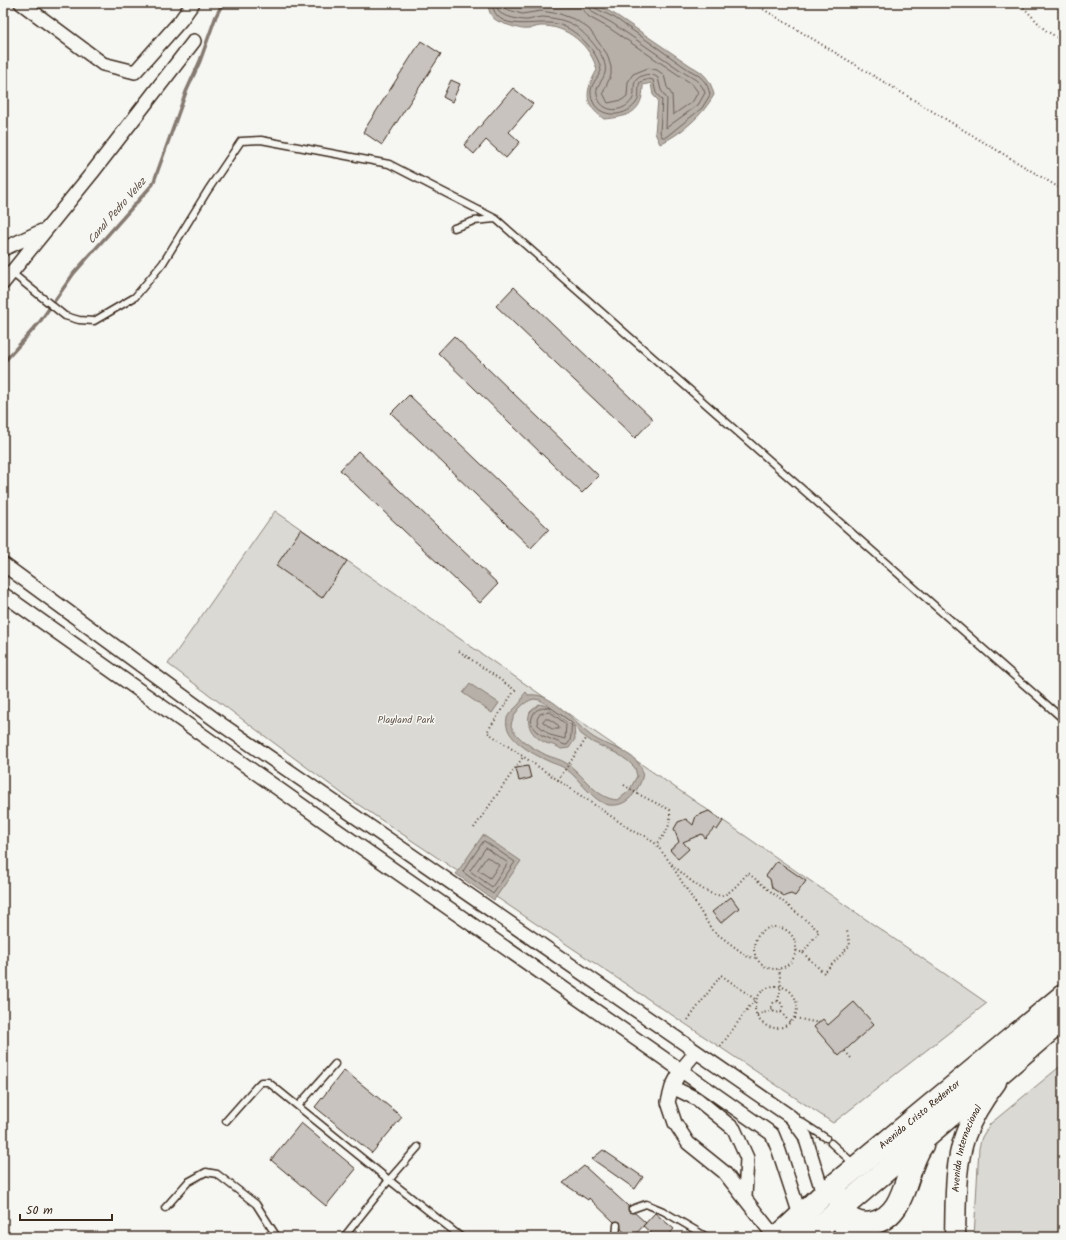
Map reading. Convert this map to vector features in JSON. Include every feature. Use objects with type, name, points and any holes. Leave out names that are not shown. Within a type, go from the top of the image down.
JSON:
[{"type":"highway","name":"Avenida Cristo Redentor","points":[[929,1121],[1063,996]]},
{"type":"highway","name":"Avenida Cristo Redentor","points":[[777,1237],[825,1192],[857,1166],[929,1121],[1005,1069],[1063,1019]]},
{"type":"highway","points":[[840,1211],[849,1219],[865,1224],[875,1222],[890,1214],[898,1204],[920,1149],[929,1121]]},
{"type":"highway","points":[[853,1237],[846,1229],[840,1211],[841,1204],[850,1185],[909,1133],[929,1121]]},
{"type":"highway","points":[[801,1237],[835,1204],[835,1199],[825,1192]]},
{"type":"highway","points":[[808,1237],[840,1211]]},
{"type":"main road","name":"Avenida Internacional","points":[[955,1237],[958,1169],[964,1137],[979,1106],[1005,1069]]},
{"type":"street","points":[[21,3],[103,64],[135,72],[181,20],[193,3]]},
{"type":"street","points":[[3,283],[8,270],[46,229],[92,173],[194,41]]},
{"type":"street","points":[[3,249],[46,229]]},
{"type":"street","points":[[3,564],[221,724],[791,1117],[805,1136],[820,1184],[825,1192]]},
{"type":"street","points":[[24,609],[36,606],[40,600],[40,591]]},
{"type":"street","points":[[3,594],[331,826],[772,1134],[800,1215]]},
{"type":"street","points":[[54,629],[58,619],[68,612]]},
{"type":"street","points":[[696,1052],[681,1070],[672,1087],[668,1102],[675,1123],[688,1143],[724,1172],[777,1237]]},
{"type":"street","points":[[672,1087],[697,1099],[734,1129],[747,1158],[745,1197]]},
{"type":"lane","points":[[8,270],[65,316],[94,321],[135,297],[163,263],[208,190],[241,142],[261,140],[389,164],[496,219],[1063,719]]},
{"type":"lane","points":[[454,228],[474,221],[496,219]]},
{"type":"lane","points":[[298,1106],[335,1064]]},
{"type":"lane","points":[[226,1121],[261,1082],[268,1082],[461,1237]]},
{"type":"lane","points":[[794,1115],[804,1125],[826,1138]]},
{"type":"lane","points":[[831,1143],[857,1166]]},
{"type":"lane","points":[[344,1237],[418,1146]]},
{"type":"lane","points":[[165,1208],[188,1182],[206,1172],[217,1174],[256,1204],[277,1237]]},
{"type":"lane","points":[[632,1209],[646,1204],[663,1211],[706,1237]]},
{"type":"lane","points":[[616,1237],[617,1225]]},
{"type":"path","points":[[753,3],[1063,190]]},
{"type":"path","points":[[1017,3],[1023,7],[1044,30],[1063,41]]},
{"type":"path","points":[[459,651],[515,690],[487,732],[624,825],[656,844],[669,861],[712,930],[748,957],[756,958],[766,967],[779,969],[790,962],[796,950],[795,944],[789,932],[783,929],[770,927],[759,934],[754,946],[756,958]]},
{"type":"path","points":[[558,780],[586,739]]},
{"type":"path","points":[[474,828],[524,757]]},
{"type":"path","points":[[624,784],[636,793],[670,810],[671,822],[667,834],[656,844]]},
{"type":"path","points":[[669,861],[706,892],[718,896],[726,894],[748,873],[819,932],[803,953]]},
{"type":"path","points":[[796,950],[803,953],[824,973],[850,945],[847,931]]},
{"type":"path","points":[[778,1002],[781,986],[779,969]]},
{"type":"path","points":[[688,1020],[721,975],[756,1000]]},
{"type":"path","points":[[720,1047],[749,1007],[762,991],[768,987],[781,986],[792,993],[796,998],[797,1012],[794,1018],[785,1026],[772,1027],[761,1020],[757,1015],[755,1009],[756,1000]]},
{"type":"path","points":[[773,1010],[772,1004],[778,1002]]},
{"type":"path","points":[[778,1002],[783,1007],[781,1012]]},
{"type":"path","points":[[757,1015],[773,1010],[778,1013],[781,1012],[790,1022]]},
{"type":"path","points":[[794,1018],[820,1023]]},
{"type":"path","points":[[845,1051],[851,1058]]},
{"type":"green space","name":"Playland Park","points":[[275,511],[987,1003],[833,1123],[344,795],[168,664]]},
{"type":"green space","points":[[1063,1064],[1063,1237],[974,1237],[979,1148],[982,1137],[990,1124]]},
{"type":"water","points":[[488,3],[594,3],[616,15],[704,75],[711,86],[714,95],[704,110],[691,123],[676,135],[660,144],[655,133],[658,100],[653,95],[651,83],[643,85],[640,101],[633,111],[621,117],[604,119],[592,108],[589,102],[588,91],[597,70],[594,61],[584,45],[569,33],[560,29],[541,26],[523,29],[500,22],[491,15]]},
{"type":"water","points":[[470,684],[499,703],[492,713],[463,693]]},
{"type":"water","points":[[526,692],[528,695],[538,695],[548,699],[557,705],[590,735],[633,757],[641,767],[643,774],[641,782],[633,795],[625,802],[616,805],[603,803],[592,795],[565,768],[527,750],[514,739],[509,732],[507,718],[521,701]],"holes":[[[530,700],[540,700],[570,721],[581,734],[592,742],[618,754],[635,768],[637,776],[629,791],[618,800],[610,799],[596,790],[572,767],[537,750],[526,743],[513,731],[511,726],[513,717],[519,709]]]},
{"type":"water","points":[[539,704],[544,705],[574,727],[575,739],[569,748],[561,749],[541,741],[531,730],[529,726],[530,712]]},
{"type":"water","points":[[483,835],[521,861],[494,900],[456,874]]},
{"type":"building","points":[[421,41],[441,54],[382,145],[363,132]]},
{"type":"building","points":[[451,80],[460,84],[452,102],[443,97]]},
{"type":"building","points":[[513,88],[533,104],[509,132],[520,142],[506,158],[486,140],[474,154],[464,145]]},
{"type":"building","points":[[514,287],[653,419],[635,438],[496,306]]},
{"type":"building","points":[[454,336],[599,476],[582,493],[438,353]]},
{"type":"building","points":[[409,395],[549,529],[531,548],[391,413]]},
{"type":"building","points":[[358,451],[498,584],[480,603],[340,470]]},
{"type":"building","points":[[301,529],[347,561],[322,598],[276,566]]},
{"type":"building","points":[[528,766],[531,778],[519,781],[516,768]]},
{"type":"building","points":[[709,811],[723,821],[717,830],[714,828],[705,838],[702,834],[683,842],[689,849],[678,859],[670,850],[679,842],[674,829],[678,822],[686,819],[693,825],[696,816]]},
{"type":"building","points":[[777,861],[806,881],[795,896],[791,894],[784,896],[772,888],[770,879],[766,876]]},
{"type":"building","points":[[731,897],[739,908],[721,923],[712,912]]},
{"type":"building","points":[[854,1002],[874,1024],[839,1056],[814,1027],[823,1019],[828,1025]]},
{"type":"building","points":[[344,1070],[402,1117],[372,1153],[315,1107]]},
{"type":"building","points":[[301,1123],[356,1169],[326,1206],[271,1160]]},
{"type":"building","points":[[603,1150],[643,1177],[635,1189],[592,1159]]},
{"type":"building","points":[[584,1166],[628,1206],[629,1212],[635,1213],[646,1223],[633,1237],[630,1237],[621,1229],[620,1222],[614,1222],[589,1198],[588,1200],[563,1183]]},
{"type":"building","points":[[655,1213],[674,1229],[667,1237],[656,1237],[643,1226]]},
{"type":"waterway","name":"Canal Pedro Velez","points":[[3,363],[39,323],[74,273],[153,184],[186,92],[200,61],[216,16],[223,3]]}]
